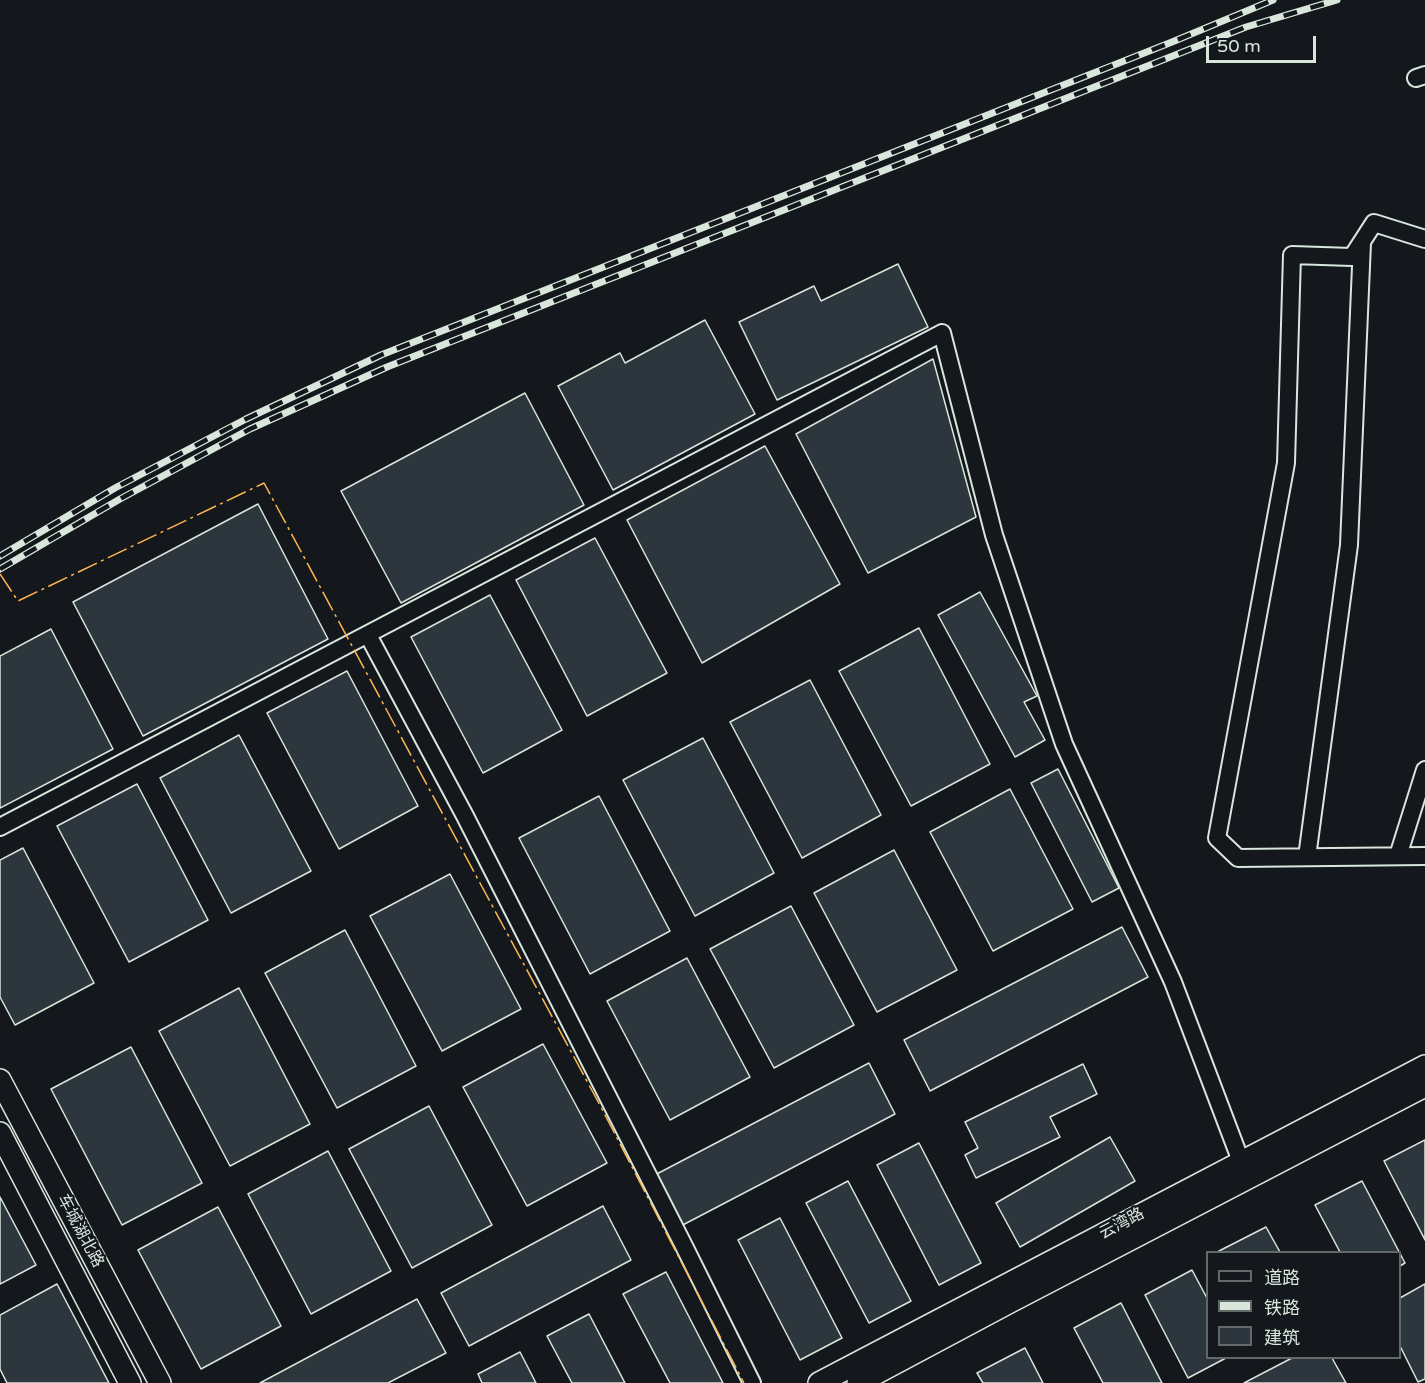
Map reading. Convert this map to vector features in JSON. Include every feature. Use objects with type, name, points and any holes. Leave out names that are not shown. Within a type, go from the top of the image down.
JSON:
[{"type":"main road","name":"云湾路","points":[[858,1383],[1010,1302],[1425,1066]]},
{"type":"main road","name":"车城湖北路","points":[[0,1080],[160,1383]]},
{"type":"main road","name":"云湾路","points":[[819,1383],[1244,1170],[1425,1086]]},
{"type":"main road","name":"车城湖北路","points":[[0,1133],[130,1383]]},
{"type":"street","points":[[1425,239],[1374,223],[1352,257],[1292,255],[1286,463],[1217,838],[1238,858],[1425,856]]},
{"type":"street","points":[[1307,857],[1349,545],[1362,241]]},
{"type":"street","points":[[0,827],[942,333],[994,535],[1064,744],[1173,981],[1244,1170]]},
{"type":"street","points":[[368,635],[470,826],[752,1383]]},
{"type":"street","points":[[1398,856],[1425,770]]},
{"type":"building","points":[[898,264],[928,327],[777,400],[739,322],[814,286],[821,301]]},
{"type":"building","points":[[705,320],[755,414],[613,490],[558,386],[620,353],[625,363]]},
{"type":"building","points":[[933,359],[976,517],[868,573],[796,434]]},
{"type":"building","points":[[525,393],[584,505],[401,603],[341,491]]},
{"type":"building","points":[[765,446],[840,584],[702,663],[627,520]]},
{"type":"building","points":[[258,504],[328,639],[143,736],[73,602]]},
{"type":"building","points":[[595,538],[667,673],[587,716],[516,580]]},
{"type":"building","points":[[980,592],[1037,696],[1024,702],[1045,740],[1015,757],[938,615]]},
{"type":"building","points":[[490,595],[562,730],[483,773],[411,637]]},
{"type":"building","points":[[919,628],[990,764],[911,806],[839,671]]},
{"type":"building","points":[[51,629],[113,749],[0,808],[0,656]]},
{"type":"building","points":[[347,671],[418,806],[339,849],[267,713]]},
{"type":"building","points":[[810,680],[881,815],[802,858],[730,722]]},
{"type":"building","points":[[239,735],[311,871],[231,913],[160,778]]},
{"type":"building","points":[[703,738],[774,873],[695,916],[623,780]]},
{"type":"building","points":[[1058,769],[1119,888],[1092,902],[1031,783]]},
{"type":"building","points":[[137,784],[208,920],[129,962],[57,826]]},
{"type":"building","points":[[1010,789],[1073,909],[993,951],[930,832]]},
{"type":"building","points":[[599,796],[670,931],[590,974],[519,838]]},
{"type":"building","points":[[23,848],[94,983],[15,1025],[0,997],[0,860]]},
{"type":"building","points":[[894,850],[957,970],[877,1012],[814,893]]},
{"type":"building","points":[[450,874],[521,1009],[442,1051],[370,916]]},
{"type":"building","points":[[791,906],[854,1025],[774,1068],[710,949]]},
{"type":"building","points":[[1122,927],[1148,977],[930,1091],[904,1040]]},
{"type":"building","points":[[345,930],[416,1066],[337,1108],[265,973]]},
{"type":"building","points":[[687,958],[750,1077],[670,1120],[607,1001]]},
{"type":"building","points":[[239,988],[310,1124],[230,1166],[159,1031]]},
{"type":"building","points":[[543,1044],[607,1163],[527,1206],[463,1087]]},
{"type":"building","points":[[131,1047],[202,1183],[122,1225],[51,1089]]},
{"type":"building","points":[[869,1063],[895,1114],[677,1228],[651,1177]]},
{"type":"building","points":[[1083,1064],[1097,1094],[1050,1117],[1060,1137],[976,1178],[965,1155],[978,1148],[965,1122]]},
{"type":"building","points":[[429,1106],[492,1225],[412,1268],[349,1149]]},
{"type":"building","points":[[1110,1137],[1135,1181],[1020,1247],[996,1203]]},
{"type":"building","points":[[1425,1140],[1425,1240],[1384,1161]]},
{"type":"building","points":[[919,1143],[981,1263],[939,1285],[877,1165]]},
{"type":"building","points":[[328,1151],[391,1271],[311,1314],[248,1194]]},
{"type":"building","points":[[848,1181],[911,1301],[869,1323],[806,1203]]},
{"type":"building","points":[[1362,1181],[1398,1251],[1339,1251],[1315,1205]]},
{"type":"building","points":[[0,1197],[36,1265],[0,1284]]},
{"type":"building","points":[[603,1206],[631,1260],[469,1346],[441,1293]]},
{"type":"building","points":[[218,1207],[281,1326],[201,1369],[138,1250]]},
{"type":"building","points":[[780,1218],[842,1338],[800,1360],[738,1240]]},
{"type":"building","points":[[1266,1227],[1279,1251],[1219,1251]]},
{"type":"building","points":[[1192,1270],[1206,1296],[1206,1359],[1224,1359],[1188,1378],[1145,1295]]},
{"type":"building","points":[[666,1272],[723,1383],[670,1383],[623,1294]]},
{"type":"building","points":[[57,1284],[109,1383],[7,1383],[0,1369],[0,1315]]},
{"type":"building","points":[[1425,1284],[1425,1379],[1418,1382],[1401,1348],[1401,1297]]},
{"type":"building","points":[[417,1299],[446,1353],[388,1383],[260,1383]]},
{"type":"building","points":[[1121,1303],[1162,1383],[1103,1383],[1074,1328]]},
{"type":"building","points":[[589,1314],[625,1383],[572,1383],[547,1336]]},
{"type":"building","points":[[1025,1348],[1043,1383],[983,1383],[977,1373]]},
{"type":"building","points":[[520,1352],[536,1383],[482,1383],[478,1374]]},
{"type":"building","points":[[1290,1359],[1333,1359],[1346,1383],[1244,1383]]},
{"type":"railway","points":[[0,556],[115,488],[246,419],[381,355],[1273,0]]},
{"type":"railway","points":[[0,569],[120,499],[250,429],[387,367],[1246,27],[1337,0]]},
{"type":"power","points":[[0,574],[18,601],[264,483],[602,1109],[744,1383]]}]
